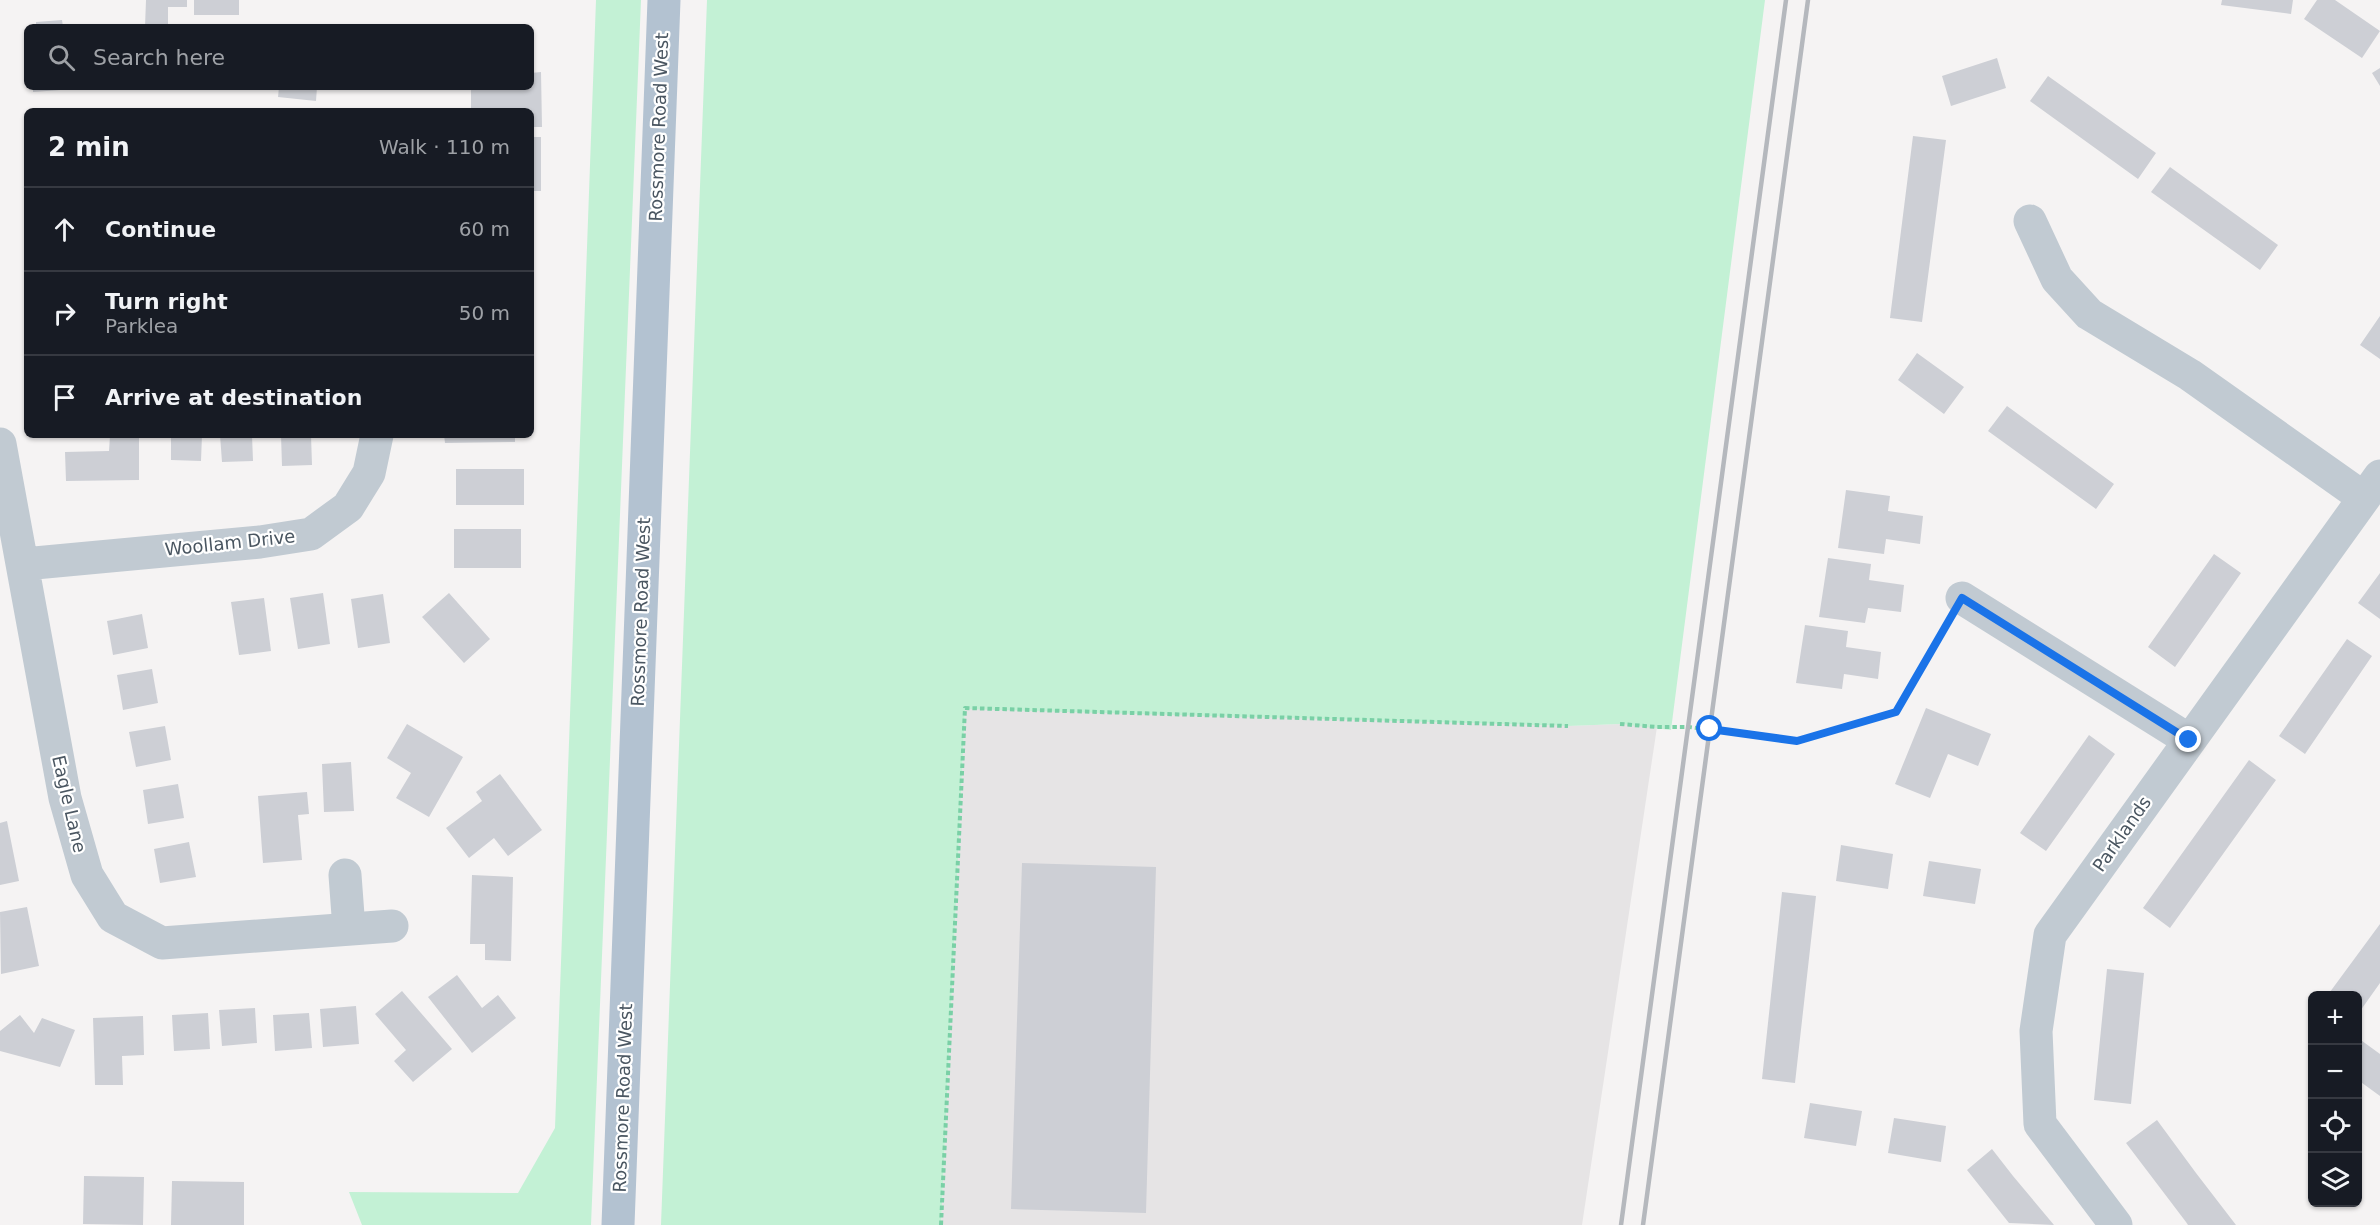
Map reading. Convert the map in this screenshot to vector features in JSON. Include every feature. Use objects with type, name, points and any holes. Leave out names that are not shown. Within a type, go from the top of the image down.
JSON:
[{"type":"main road","name":"Rossmore Road West","points":[[618,1225],[664,0]]},
{"type":"street","points":[[2030,221],[2057,279],[2088,314],[2372,487]]},
{"type":"street","name":"Woollam Drive","points":[[24,564],[260,542],[311,534],[348,507],[369,473],[376,438]]},
{"type":"street","name":"Eagle Lane","points":[[0,444],[24,564],[65,798],[87,875],[113,917],[162,943],[392,926]]},
{"type":"street","name":"Parklands","points":[[2116,1225],[2040,1124],[2036,1031],[2050,935],[2372,487]]},
{"type":"street","points":[[1962,598],[2189,740]]},
{"type":"street","points":[[345,875],[349,929]]},
{"type":"path","points":[[1620,724],[1658,728],[1689,726],[1797,741],[1896,712],[1962,598]]},
{"type":"path","points":[[941,1225],[965,708],[1568,726]]},
{"type":"shaded area","points":[[965,708],[1567,726],[1620,724],[1657,727],[1582,1225],[941,1225]]},
{"type":"green space","points":[[596,0],[641,0],[591,1225],[362,1225],[349,1192],[518,1193],[555,1128]]},
{"type":"green space","points":[[707,0],[1765,0],[1671,730],[1620,724],[1568,726],[965,709],[941,1225],[661,1225]]},
{"type":"building","points":[[146,0],[187,0],[187,7],[168,7],[168,24],[145,24]]},
{"type":"building","points":[[194,0],[239,0],[239,15],[194,15]]},
{"type":"building","points":[[2222,0],[2293,0],[2291,14],[2221,5]]},
{"type":"building","points":[[2317,0],[2335,0],[2380,31],[2362,58],[2304,19]]},
{"type":"building","points":[[62,20],[63,24],[36,24],[36,22]]},
{"type":"building","points":[[1997,58],[2006,88],[1951,106],[1942,76]]},
{"type":"building","points":[[2380,68],[2380,86],[2372,73]]},
{"type":"building","points":[[541,72],[542,127],[534,127],[534,108],[471,108],[471,90],[534,90],[534,73]]},
{"type":"building","points":[[2048,76],[2156,153],[2138,179],[2030,101]]},
{"type":"building","points":[[33,90],[60,90],[33,92]]},
{"type":"building","points":[[279,90],[317,90],[316,101],[278,97]]},
{"type":"building","points":[[1913,136],[1946,140],[1922,322],[1890,318]]},
{"type":"building","points":[[534,137],[541,137],[541,191],[534,191]]},
{"type":"building","points":[[2170,167],[2278,245],[2260,270],[2151,192]]},
{"type":"building","points":[[2380,316],[2380,359],[2360,345]]},
{"type":"building","points":[[1917,353],[1964,387],[1944,414],[1898,380]]},
{"type":"building","points":[[2007,406],[2114,484],[2096,509],[1988,431]]},
{"type":"building","points":[[110,438],[139,438],[139,480],[66,481],[65,452],[109,451]]},
{"type":"building","points":[[171,438],[202,438],[201,461],[171,460]]},
{"type":"building","points":[[220,438],[252,438],[253,461],[222,462]]},
{"type":"building","points":[[281,438],[311,438],[312,465],[282,466]]},
{"type":"building","points":[[444,438],[515,438],[515,442],[445,443]]},
{"type":"building","points":[[456,469],[524,469],[524,505],[456,505]]},
{"type":"building","points":[[1846,490],[1890,496],[1888,511],[1923,516],[1920,544],[1886,539],[1884,554],[1838,548]]},
{"type":"building","points":[[454,529],[521,529],[521,568],[454,568]]},
{"type":"building","points":[[2214,554],[2241,573],[2175,667],[2148,647]]},
{"type":"building","points":[[1828,558],[1871,564],[1869,580],[1904,585],[1901,612],[1868,608],[1865,623],[1819,617]]},
{"type":"building","points":[[2380,573],[2380,619],[2358,603]]},
{"type":"building","points":[[323,593],[330,644],[298,649],[290,598]]},
{"type":"building","points":[[449,593],[490,639],[464,663],[422,617]]},
{"type":"building","points":[[383,594],[390,643],[358,648],[351,599]]},
{"type":"building","points":[[264,598],[271,651],[239,655],[231,602]]},
{"type":"building","points":[[142,614],[148,648],[113,655],[107,621]]},
{"type":"building","points":[[1805,625],[1848,631],[1846,647],[1881,652],[1878,679],[1844,674],[1842,689],[1796,683]]},
{"type":"building","points":[[2347,639],[2372,656],[2305,754],[2279,736]]},
{"type":"building","points":[[152,669],[158,703],[123,710],[117,675]]},
{"type":"building","points":[[1926,708],[1991,734],[1978,766],[1948,754],[1930,798],[1895,784]]},
{"type":"building","points":[[407,724],[463,757],[429,817],[396,798],[411,773],[387,758]]},
{"type":"building","points":[[165,726],[171,760],[136,767],[129,732]]},
{"type":"building","points":[[2089,735],[2115,754],[2046,851],[2020,833]]},
{"type":"building","points":[[2249,760],[2276,780],[2170,928],[2143,908]]},
{"type":"building","points":[[351,762],[354,811],[324,812],[322,764]]},
{"type":"building","points":[[500,774],[542,830],[508,856],[494,838],[469,858],[446,828],[482,801],[476,792]]},
{"type":"building","points":[[178,784],[184,818],[148,824],[143,790]]},
{"type":"building","points":[[307,792],[309,814],[298,815],[302,860],[263,863],[258,796]]},
{"type":"building","points":[[7,821],[19,881],[0,885],[0,823]]},
{"type":"building","points":[[189,842],[196,877],[160,883],[154,849]]},
{"type":"building","points":[[1841,845],[1893,854],[1888,889],[1836,881]]},
{"type":"building","points":[[1929,861],[1981,869],[1975,904],[1923,896]]},
{"type":"building","points":[[1022,863],[1156,867],[1146,1213],[1011,1209]]},
{"type":"building","points":[[472,875],[513,877],[511,961],[485,960],[485,944],[470,944]]},
{"type":"building","points":[[1782,892],[1816,896],[1795,1083],[1762,1079]]},
{"type":"building","points":[[27,907],[39,966],[1,974],[0,912]]},
{"type":"building","points":[[2380,924],[2380,983],[2362,1008],[2362,991],[2331,991]]},
{"type":"building","points":[[2107,969],[2144,973],[2131,1104],[2094,1100]]},
{"type":"building","points":[[457,975],[482,1008],[498,995],[516,1018],[472,1053],[428,997]]},
{"type":"building","points":[[402,991],[452,1049],[413,1082],[394,1061],[406,1050],[375,1014]]},
{"type":"building","points":[[356,1006],[359,1044],[323,1047],[320,1009]]},
{"type":"building","points":[[255,1008],[257,1043],[222,1046],[219,1010]]},
{"type":"building","points":[[208,1013],[210,1049],[174,1051],[172,1015]]},
{"type":"building","points":[[309,1013],[312,1048],[275,1051],[273,1015]]},
{"type":"building","points":[[20,1015],[34,1033],[42,1018],[75,1030],[60,1067],[0,1051],[0,1031]]},
{"type":"building","points":[[143,1016],[144,1055],[122,1056],[123,1085],[95,1085],[93,1018]]},
{"type":"building","points":[[2362,1041],[2380,1054],[2380,1096],[2362,1083]]},
{"type":"building","points":[[1810,1103],[1862,1111],[1856,1146],[1804,1138]]},
{"type":"building","points":[[1894,1118],[1946,1126],[1941,1162],[1888,1153]]},
{"type":"building","points":[[2157,1120],[2236,1225],[2188,1225],[2126,1143]]},
{"type":"building","points":[[1992,1149],[2054,1225],[2009,1223],[1967,1170]]},
{"type":"building","points":[[84,1176],[144,1177],[143,1225],[83,1224]]},
{"type":"building","points":[[172,1181],[244,1182],[244,1225],[171,1225]]},
{"type":"railway","points":[[1621,1225],[1786,0]]},
{"type":"railway","points":[[1643,1225],[1808,0]]},
{"type":"route","points":[[1710,729],[1797,741],[1896,712],[1962,598],[2189,740]]}]
